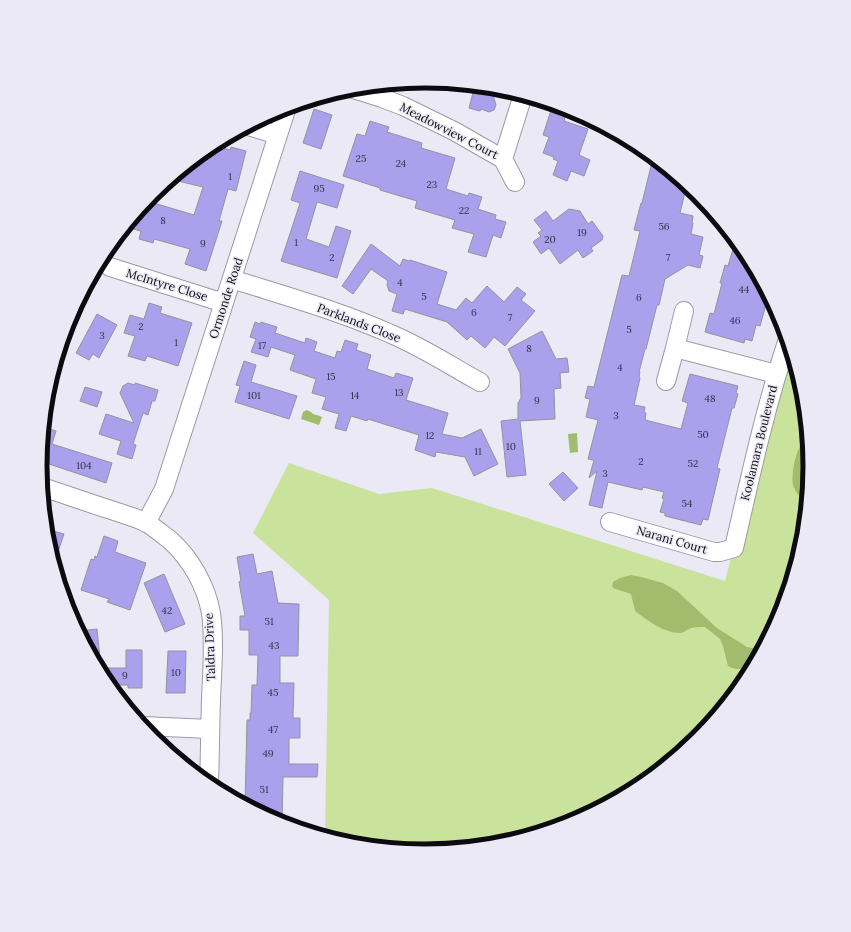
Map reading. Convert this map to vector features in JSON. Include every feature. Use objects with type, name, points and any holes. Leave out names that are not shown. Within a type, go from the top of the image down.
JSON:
[{"type":"street","name":"Meadowview Court","points":[[365,93],[403,106],[454,131],[503,159],[515,182]]},
{"type":"street","name":"Meadowview Court","points":[[503,159],[522,100]]},
{"type":"street","name":"Ormonde Road","points":[[151,526],[284,115]]},
{"type":"street","points":[[256,128],[278,135]]},
{"type":"street","name":"McIntyre Close","points":[[110,267],[224,303]]},
{"type":"street","name":"Parklands Close","points":[[232,279],[338,313],[391,333],[480,382]]},
{"type":"street","points":[[666,381],[684,311]]},
{"type":"street","points":[[675,348],[776,374]]},
{"type":"street","name":"Koolamara Boulevard","points":[[734,548],[761,432],[776,374],[785,348]]},
{"type":"street","name":"Taldra Drive","points":[[48,489],[130,516],[151,526],[177,546],[201,582],[210,611],[213,643],[210,777]]},
{"type":"street","name":"Narani Court","points":[[610,522],[714,552],[734,548]]},
{"type":"street","points":[[151,726],[210,729]]},
{"type":"shaded area","points":[[785,349],[797,392],[803,441],[803,491],[797,540],[784,588],[765,633],[740,676],[726,696],[693,734],[656,766],[615,794],[570,816],[523,832],[475,841],[450,844],[401,844],[352,837],[325,831],[329,600],[253,533],[289,463],[379,494],[432,488],[725,581]]},
{"type":"shaded area","points":[[307,410],[322,417],[319,425],[301,419],[303,412]]},
{"type":"shaded area","points":[[577,433],[578,452],[570,453],[568,434]]},
{"type":"shaded area","points":[[803,442],[804,466],[802,497],[800,497],[793,485],[794,466]]},
{"type":"shaded area","points":[[631,575],[641,577],[663,583],[677,591],[717,628],[747,647],[756,649],[745,668],[736,669],[728,666],[720,639],[705,627],[688,629],[681,633],[668,631],[635,611],[631,594],[613,588],[612,586],[613,582]]},
{"type":"building","points":[[473,91],[493,94],[496,105],[494,110],[489,112],[481,109],[480,111],[469,108]]},
{"type":"building","points":[[314,109],[332,115],[321,149],[303,143]]},
{"type":"building","points":[[551,109],[566,115],[564,121],[588,129],[579,155],[590,160],[584,176],[571,171],[567,181],[553,175],[558,161],[553,159],[554,157],[543,153],[549,137],[543,135]]},
{"type":"building","points":[[370,121],[389,127],[387,132],[422,143],[421,148],[455,158],[446,189],[468,196],[469,193],[482,197],[478,209],[496,215],[495,219],[506,222],[501,238],[493,235],[486,257],[468,252],[474,234],[452,228],[455,220],[415,208],[417,201],[380,190],[380,188],[343,176],[357,134],[365,136]]},
{"type":"building","points":[[221,147],[230,150],[231,147],[246,151],[236,191],[228,189],[219,221],[222,221],[206,271],[185,264],[190,249],[154,239],[153,243],[139,239],[141,231],[131,228],[153,203],[194,215],[203,187],[178,181],[195,166]]},
{"type":"building","points":[[652,163],[685,191],[680,213],[693,216],[691,234],[703,237],[699,255],[703,256],[700,268],[688,265],[665,279],[659,305],[657,305],[639,372],[640,378],[634,405],[645,407],[645,420],[681,429],[688,403],[682,401],[690,374],[738,386],[736,393],[738,394],[734,408],[732,408],[717,468],[720,469],[708,520],[703,519],[701,525],[665,516],[665,513],[660,512],[664,499],[662,498],[664,492],[643,487],[642,490],[608,482],[602,508],[589,505],[597,471],[589,478],[594,460],[588,459],[598,420],[586,417],[590,399],[585,398],[588,386],[594,387],[622,275],[629,276],[640,231],[634,230]]},
{"type":"building","points":[[300,171],[344,185],[337,208],[317,202],[306,239],[329,247],[336,226],[351,231],[337,278],[281,261],[300,203],[291,200]]},
{"type":"building","points":[[569,209],[580,211],[588,224],[592,221],[603,236],[602,240],[591,248],[593,251],[583,258],[578,250],[560,264],[549,248],[541,254],[533,242],[541,236],[538,233],[542,230],[534,220],[546,211],[553,221]]},
{"type":"building","points":[[371,244],[400,266],[403,259],[447,272],[437,304],[456,310],[466,298],[472,303],[487,286],[504,302],[517,287],[526,294],[521,300],[535,311],[505,346],[494,337],[485,348],[471,336],[467,340],[447,322],[405,309],[403,314],[392,311],[397,294],[389,291],[387,285],[388,281],[371,269],[353,294],[342,286]]},
{"type":"building","points":[[734,247],[753,277],[767,303],[760,326],[756,325],[752,341],[745,339],[744,343],[705,332],[710,313],[714,314],[725,265],[728,266]]},
{"type":"building","points":[[149,303],[162,307],[160,313],[192,323],[178,366],[147,356],[145,361],[128,356],[135,336],[124,333],[130,315],[144,319]]},
{"type":"building","points":[[97,314],[117,325],[99,358],[93,354],[89,360],[76,353]]},
{"type":"building","points":[[255,322],[260,324],[261,322],[277,327],[275,333],[305,343],[306,338],[317,342],[314,351],[335,358],[337,351],[341,352],[345,340],[358,344],[356,350],[371,355],[367,369],[394,378],[396,373],[413,378],[406,400],[448,413],[442,434],[462,438],[481,429],[498,464],[474,476],[465,457],[436,452],[435,457],[415,450],[419,435],[368,419],[367,421],[351,416],[346,431],[335,428],[339,414],[322,409],[326,397],[312,393],[316,379],[290,370],[295,355],[271,347],[268,357],[251,352],[256,339],[250,337]]},
{"type":"building","points":[[542,331],[556,359],[567,358],[569,372],[560,373],[561,388],[554,389],[555,419],[520,421],[526,475],[507,477],[501,421],[518,419],[518,403],[521,398],[520,373],[508,349]]},
{"type":"building","points":[[244,361],[256,365],[251,382],[297,396],[289,419],[235,402],[240,386],[236,385]]},
{"type":"building","points":[[128,383],[135,385],[135,383],[158,390],[155,401],[152,401],[148,415],[143,413],[133,444],[136,445],[132,459],[117,454],[121,441],[99,434],[106,414],[134,423],[120,393],[123,386]]},
{"type":"building","points":[[85,387],[102,392],[97,407],[80,401]]},
{"type":"building","points":[[49,429],[56,431],[52,444],[112,463],[106,483],[47,463]]},
{"type":"building","points":[[563,472],[578,488],[564,501],[549,484]]},
{"type":"building","points":[[53,531],[64,534],[57,554]]},
{"type":"building","points":[[104,536],[118,541],[115,552],[146,563],[130,610],[107,602],[109,599],[81,590],[91,559],[94,560],[95,556],[97,557]]},
{"type":"building","points":[[253,554],[257,574],[272,571],[278,603],[299,604],[298,656],[280,656],[280,683],[294,683],[293,718],[300,718],[300,738],[289,738],[289,764],[318,764],[317,777],[283,777],[282,816],[245,799],[247,720],[250,720],[251,713],[252,685],[257,685],[258,655],[249,655],[249,630],[240,630],[240,616],[245,616],[239,582],[241,581],[237,557]]},
{"type":"building","points":[[164,574],[185,624],[165,632],[144,583]]},
{"type":"building","points":[[97,629],[100,658],[86,633],[85,630]]},
{"type":"building","points":[[126,650],[142,650],[142,688],[128,688],[128,685],[117,685],[106,668],[126,668]]},
{"type":"building","points":[[168,651],[186,651],[185,693],[166,693]]}]
